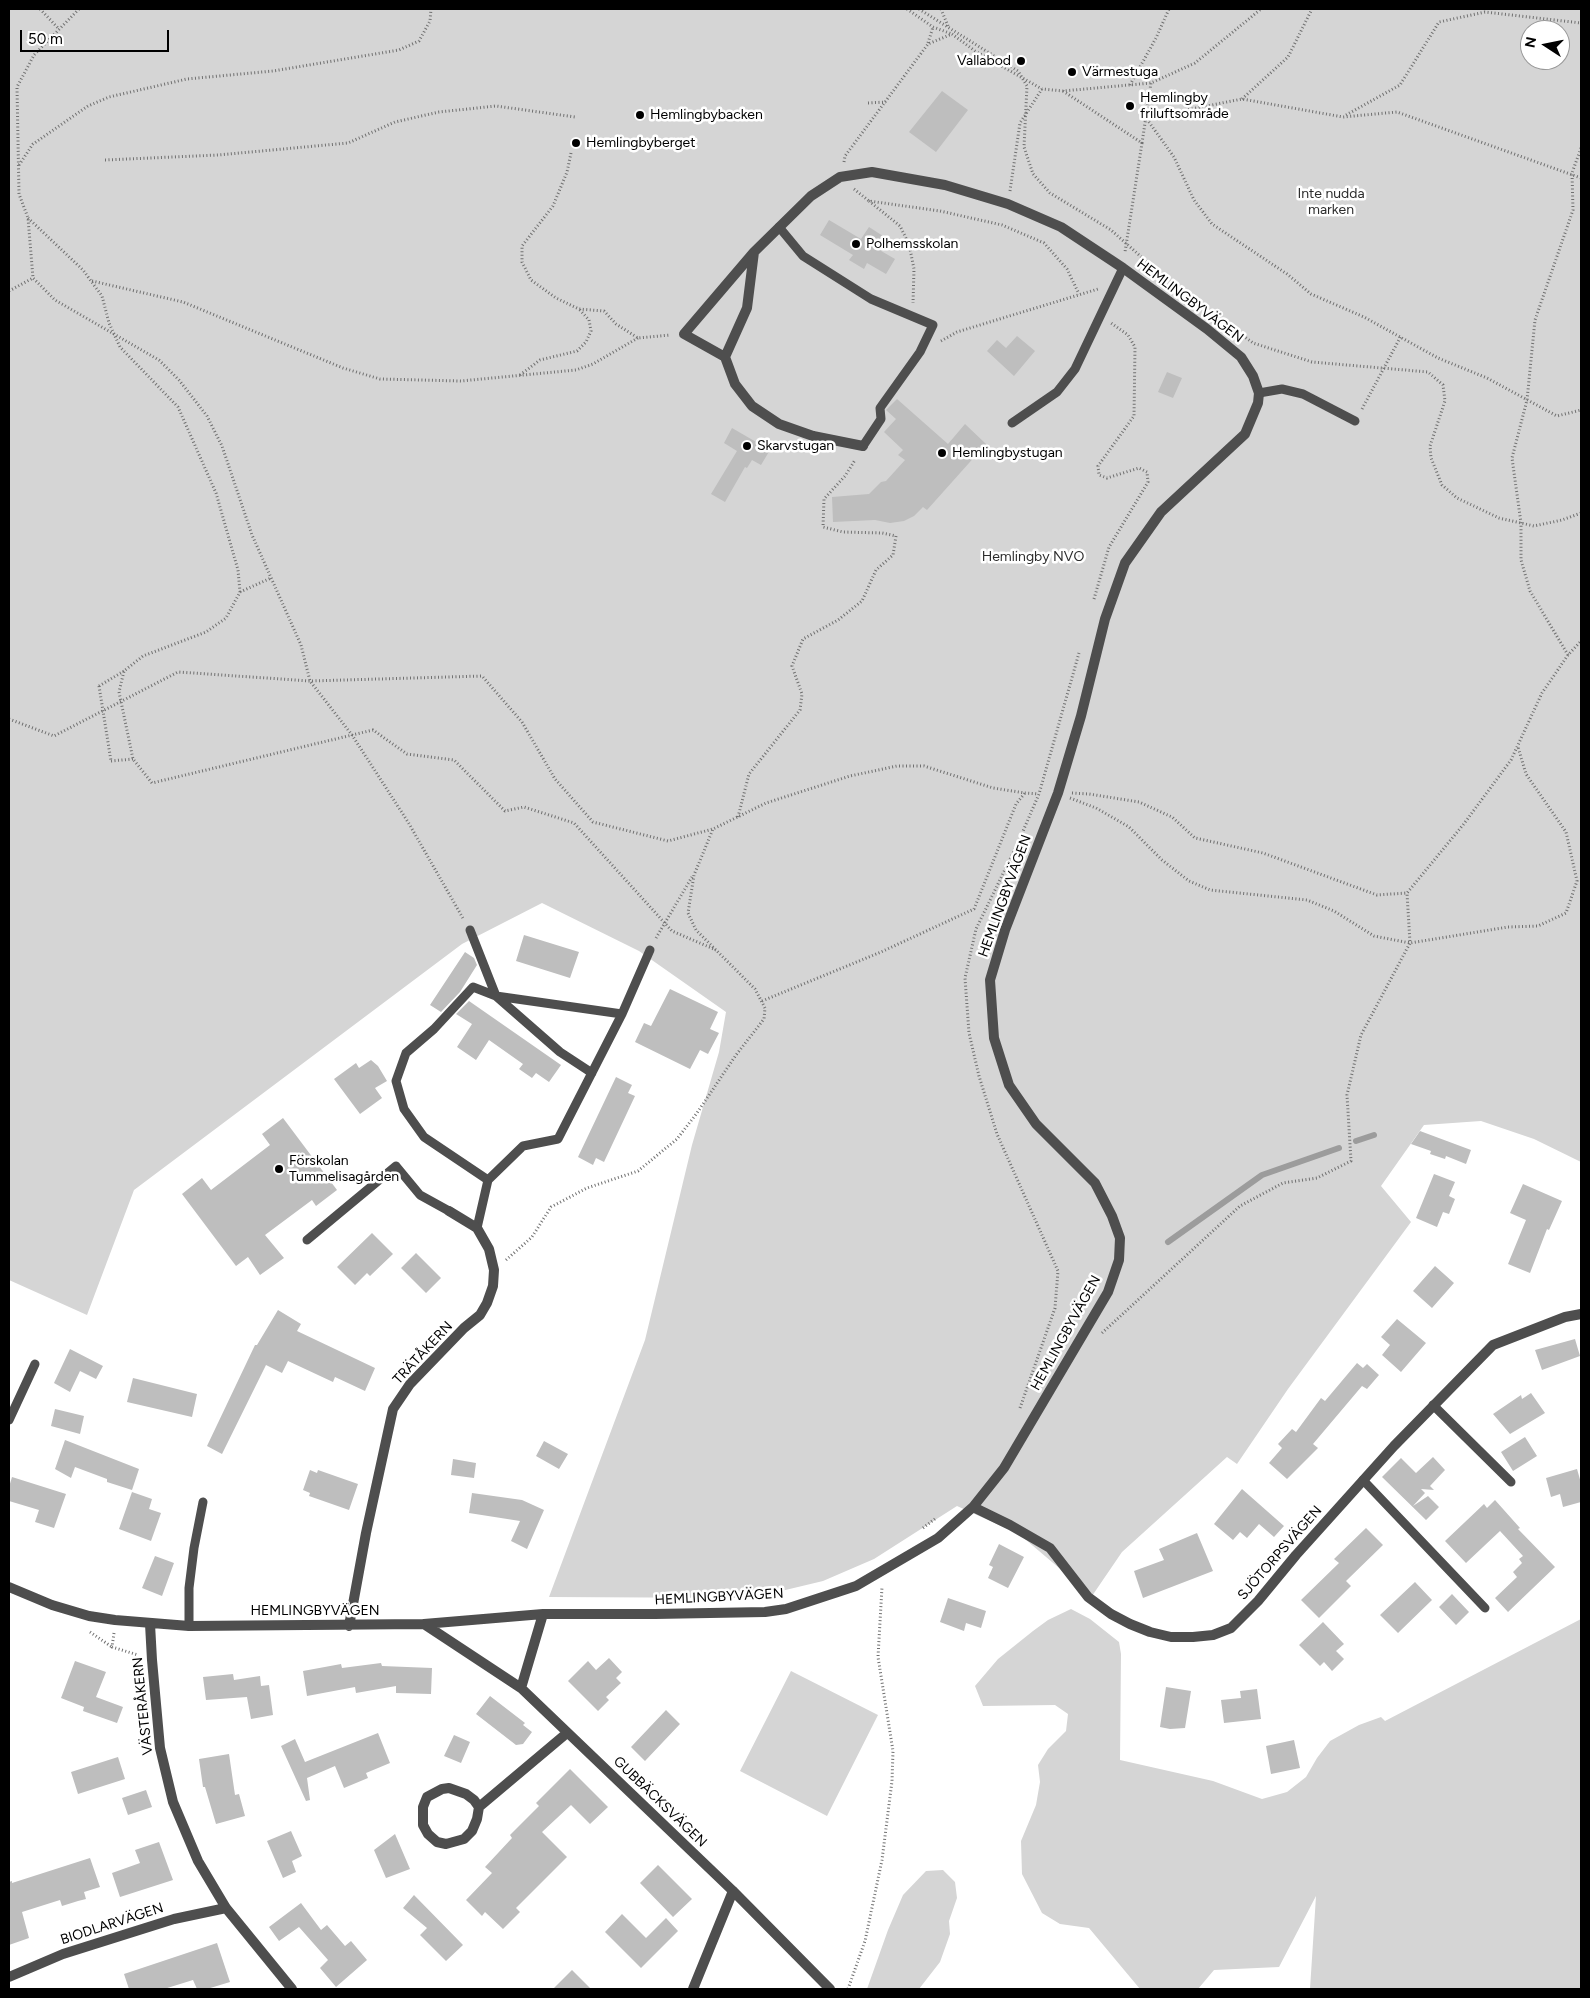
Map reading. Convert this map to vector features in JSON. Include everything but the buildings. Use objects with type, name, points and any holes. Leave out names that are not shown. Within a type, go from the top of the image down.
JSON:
[{"type":"street","name":"HEMLINGBYVÄGEN","points":[[9,1587],[52,1605],[89,1616],[150,1624],[189,1626],[424,1624],[543,1614],[765,1612],[786,1609],[856,1586],[938,1538],[973,1507],[1004,1468],[1108,1292],[1119,1260],[1120,1238],[1112,1216],[1095,1183],[1036,1124],[1009,1085],[994,1038],[990,980],[1005,930],[1058,793],[1081,716],[1106,619],[1125,563],[1161,512],[1245,434],[1258,403],[1259,393],[1253,376],[1241,358],[1207,328],[1123,268],[1061,227],[1008,204],[945,185],[872,172],[840,177],[811,196],[754,252],[684,334]]},
{"type":"street","points":[[754,252],[747,308],[726,357],[735,384],[752,406],[779,424],[813,436],[863,446]]},
{"type":"street","points":[[684,334],[726,357]]},
{"type":"street","name":"TRÄTÅKERN","points":[[350,1626],[366,1533],[393,1409],[410,1384],[464,1328],[480,1315],[493,1286],[494,1270],[489,1249],[477,1228],[449,1211]]},
{"type":"street","name":"SJÖTORPSVÄGEN","points":[[973,1507],[1010,1524],[1050,1548],[1088,1597],[1110,1614],[1150,1632],[1171,1637],[1193,1637],[1214,1634],[1231,1628],[1258,1601],[1363,1480],[1492,1345],[1581,1314]]},
{"type":"street","points":[[522,1688],[543,1614]]},
{"type":"street","name":"VÄSTERÅKERN","points":[[150,1624],[160,1748],[173,1802],[198,1861],[226,1908],[292,1989]]},
{"type":"street","name":"GUBBÄCKSVÄGEN","points":[[424,1624],[522,1688],[733,1891],[830,1989]]},
{"type":"street","points":[[479,1807],[466,1794],[448,1788],[427,1797],[423,1807],[423,1825],[428,1834],[437,1842],[446,1844],[456,1843],[464,1839],[472,1831],[479,1807],[567,1733]]},
{"type":"street","points":[[693,1989],[733,1891]]},
{"type":"street","name":"BIODLARVÄGEN","points":[[9,1977],[63,1954],[137,1930],[174,1919],[226,1908]]},
{"type":"lane","points":[[780,227],[803,256],[871,299],[933,325],[920,352],[880,408],[881,419],[863,446]]},
{"type":"lane","points":[[1012,423],[1056,392],[1074,369],[1123,268]]},
{"type":"lane","points":[[1259,393],[1282,390],[1302,394],[1355,421]]},
{"type":"lane","points":[[470,930],[496,996],[560,1052],[592,1073]]},
{"type":"lane","points":[[477,1228],[488,1180],[523,1146],[558,1139],[622,1014],[650,950]]},
{"type":"lane","points":[[488,1180],[424,1137],[404,1109],[396,1081],[406,1053],[434,1029],[473,987],[496,996],[622,1014]]},
{"type":"lane","points":[[307,1240],[396,1166],[420,1195],[449,1211]]},
{"type":"lane","points":[[9,1420],[35,1364]]},
{"type":"lane","points":[[1433,1405],[1511,1482]]},
{"type":"lane","points":[[1363,1480],[1485,1608]]},
{"type":"lane","points":[[189,1626],[190,1580],[203,1502]]},
{"type":"path","points":[[40,9],[59,29]]},
{"type":"path","points":[[79,9],[34,55],[17,87],[19,194],[28,218],[32,278],[54,300],[159,360],[179,380],[208,416],[222,446],[252,535],[301,645],[310,681],[352,735],[408,822],[470,930]]},
{"type":"path","points":[[18,165],[33,144],[88,106],[109,97],[187,79],[272,71],[399,50],[420,41],[430,21],[431,9]]},
{"type":"path","points":[[907,9],[933,27],[952,34],[975,51],[1042,89],[1064,91],[1151,83],[1195,63],[1261,9]]},
{"type":"path","points":[[919,9],[1018,71],[1027,86],[1024,147],[1033,174],[1050,193],[1111,230],[1156,270],[1193,298]]},
{"type":"path","points":[[941,9],[952,34]]},
{"type":"path","points":[[1130,85],[1156,38],[1169,9]]},
{"type":"path","points":[[1242,99],[1288,57],[1312,9]]},
{"type":"path","points":[[1343,116],[1400,85],[1439,22],[1485,12],[1581,23]]},
{"type":"path","points":[[912,316],[914,269],[909,244],[900,226],[840,177],[846,156],[928,44],[933,27]]},
{"type":"path","points":[[928,44],[952,34]]},
{"type":"path","points":[[1123,268],[1151,83]]},
{"type":"path","points":[[1008,204],[1020,123],[1042,89]]},
{"type":"path","points":[[1064,91],[1142,142]]},
{"type":"path","points":[[1146,118],[1242,99],[1343,116],[1397,112],[1572,173],[1581,178]]},
{"type":"path","points":[[868,103],[887,102]]},
{"type":"path","points":[[106,160],[218,155],[348,143],[395,122],[439,112],[496,106],[575,117]]},
{"type":"path","points":[[1146,118],[1174,157],[1194,200],[1212,224],[1287,274],[1311,294],[1364,317],[1438,358],[1487,378],[1557,416],[1581,410]]},
{"type":"path","points":[[1568,655],[1530,591],[1521,560],[1521,523],[1512,458],[1527,400],[1535,320],[1573,210],[1572,173],[1581,148]]},
{"type":"path","points":[[571,153],[567,172],[553,206],[522,246],[522,262],[531,280],[556,298],[579,309],[604,311],[616,324],[638,338]]},
{"type":"path","points":[[869,202],[949,213],[1002,225],[1044,243],[1067,269],[1079,294]]},
{"type":"path","points":[[28,218],[83,270],[91,280],[102,296],[109,323],[120,347],[178,407],[216,493],[238,570],[240,592],[226,618],[206,632],[143,656],[124,671],[99,686],[111,761],[133,760]]},
{"type":"path","points":[[9,291],[32,278]]},
{"type":"path","points":[[91,280],[183,302],[343,368],[380,379],[461,382],[576,370],[593,364],[638,338],[684,334]]},
{"type":"path","points":[[920,352],[958,332],[1105,287]]},
{"type":"path","points":[[519,375],[540,360],[577,350],[586,342],[591,330],[589,320],[579,309]]},
{"type":"path","points":[[1094,602],[1109,547],[1148,482],[1147,472],[1139,468],[1107,478],[1099,475],[1098,466],[1134,416],[1135,347],[1128,335],[1100,316]]},
{"type":"path","points":[[1223,321],[1252,343],[1312,362],[1428,372],[1443,386],[1445,401],[1430,446],[1431,458],[1442,485],[1457,498],[1499,518],[1534,526],[1562,520],[1581,513]]},
{"type":"path","points":[[1355,421],[1401,336]]},
{"type":"path","points":[[738,817],[749,774],[800,710],[802,694],[792,666],[803,639],[838,620],[862,600],[876,570],[893,555],[896,536],[882,533],[843,532],[823,526],[824,499],[845,476],[863,446]]},
{"type":"path","points":[[240,592],[271,578]]},
{"type":"path","points":[[1101,1335],[1240,1206],[1283,1183],[1317,1178],[1351,1160],[1348,1095],[1361,1035],[1410,943],[1407,893],[1463,824],[1511,760],[1542,693],[1568,655],[1581,640]]},
{"type":"path","points":[[1025,1406],[1018,1413],[1056,1308],[1058,1271],[997,1134],[981,1085],[969,1033],[964,978],[976,928],[1017,846],[1039,794],[1081,648]]},
{"type":"path","points":[[124,671],[119,692],[133,760],[152,782],[373,730],[407,754],[454,760],[505,811],[524,807],[574,823],[672,931],[716,950]]},
{"type":"path","points":[[9,718],[54,736],[178,672],[310,681],[482,676],[522,722],[555,779],[593,822],[668,841],[713,829],[766,803],[841,779],[897,766],[924,766],[993,788],[1024,794],[1016,804],[974,909],[881,952],[762,1001]]},
{"type":"path","points":[[1058,793],[1096,808],[1129,827],[1162,860],[1189,881],[1210,890],[1307,900],[1334,911],[1374,936],[1410,943],[1508,927],[1538,926],[1566,913],[1577,881],[1566,832],[1526,774],[1518,747]]},
{"type":"path","points":[[1058,793],[1089,794],[1139,802],[1172,817],[1195,838],[1263,853],[1376,895],[1407,893]]},
{"type":"path","points":[[650,950],[664,922],[694,875],[713,829]]},
{"type":"path","points":[[494,1270],[532,1237],[551,1207],[587,1188],[638,1171],[677,1139],[736,1054],[764,1019],[766,1008],[755,989],[696,930],[688,914],[694,875]]},
{"type":"path","points":[[916,1533],[940,1514]]},
{"type":"path","points":[[848,1989],[865,1941],[880,1869],[892,1781],[893,1751],[878,1657],[883,1571]]},
{"type":"path","points":[[115,1620],[112,1647],[152,1660]]},
{"type":"green space","name":"Hemlingby NVO","points":[[9,9],[1581,9],[1581,1162],[1534,1139],[1481,1121],[1424,1125],[1381,1186],[1411,1222],[1288,1389],[1237,1464],[1227,1457],[1122,1552],[1092,1596],[1019,1534],[957,1506],[874,1559],[823,1581],[752,1598],[549,1597],[645,1340],[692,1145],[719,1052],[726,1012],[639,951],[542,903],[462,944],[134,1190],[87,1315],[9,1280]]},
{"type":"green space","points":[[1071,1609],[1090,1619],[1119,1642],[1121,1654],[1120,1760],[1213,1781],[1262,1799],[1287,1792],[1306,1777],[1330,1741],[1359,1725],[1381,1717],[1385,1721],[1581,1619],[1581,1989],[1310,1989],[1316,1896],[1279,1967],[1214,1970],[1198,1989],[1140,1989],[1089,1928],[1060,1924],[1042,1913],[1022,1874],[1021,1841],[1036,1805],[1040,1782],[1038,1765],[1048,1749],[1066,1731],[1068,1714],[1055,1705],[983,1706],[975,1686],[998,1659],[1048,1620]]},
{"type":"green space","points":[[791,1671],[878,1715],[827,1816],[740,1771]]},
{"type":"green space","points":[[943,1870],[955,1882],[957,1898],[949,1921],[950,1934],[940,1962],[919,1989],[867,1989],[903,1895],[926,1871]]},
{"type":"waterway","points":[[1356,1141],[1374,1135]]},
{"type":"waterway","points":[[1168,1242],[1262,1175],[1339,1148]]},
{"type":"place","name":"Vallabod","points":[[1021,61]]},
{"type":"place","name":"Värmestuga","points":[[1072,72]]},
{"type":"place","name":"Hemlingby friluftsområde","points":[[1130,106]]},
{"type":"place","name":"Hemlingbybacken","points":[[640,115]]},
{"type":"place","name":"Hemlingbyberget","points":[[576,143]]},
{"type":"place","name":"Polhemsskolan","points":[[856,244]]},
{"type":"place","name":"Skarvstugan","points":[[747,446]]},
{"type":"place","name":"Hemlingbystugan","points":[[942,453]]},
{"type":"place","name":"Förskolan Tummelisagården","points":[[279,1169]]},
{"type":"park label","name":"Inte nudda marken","points":[[1331,202]]}]
